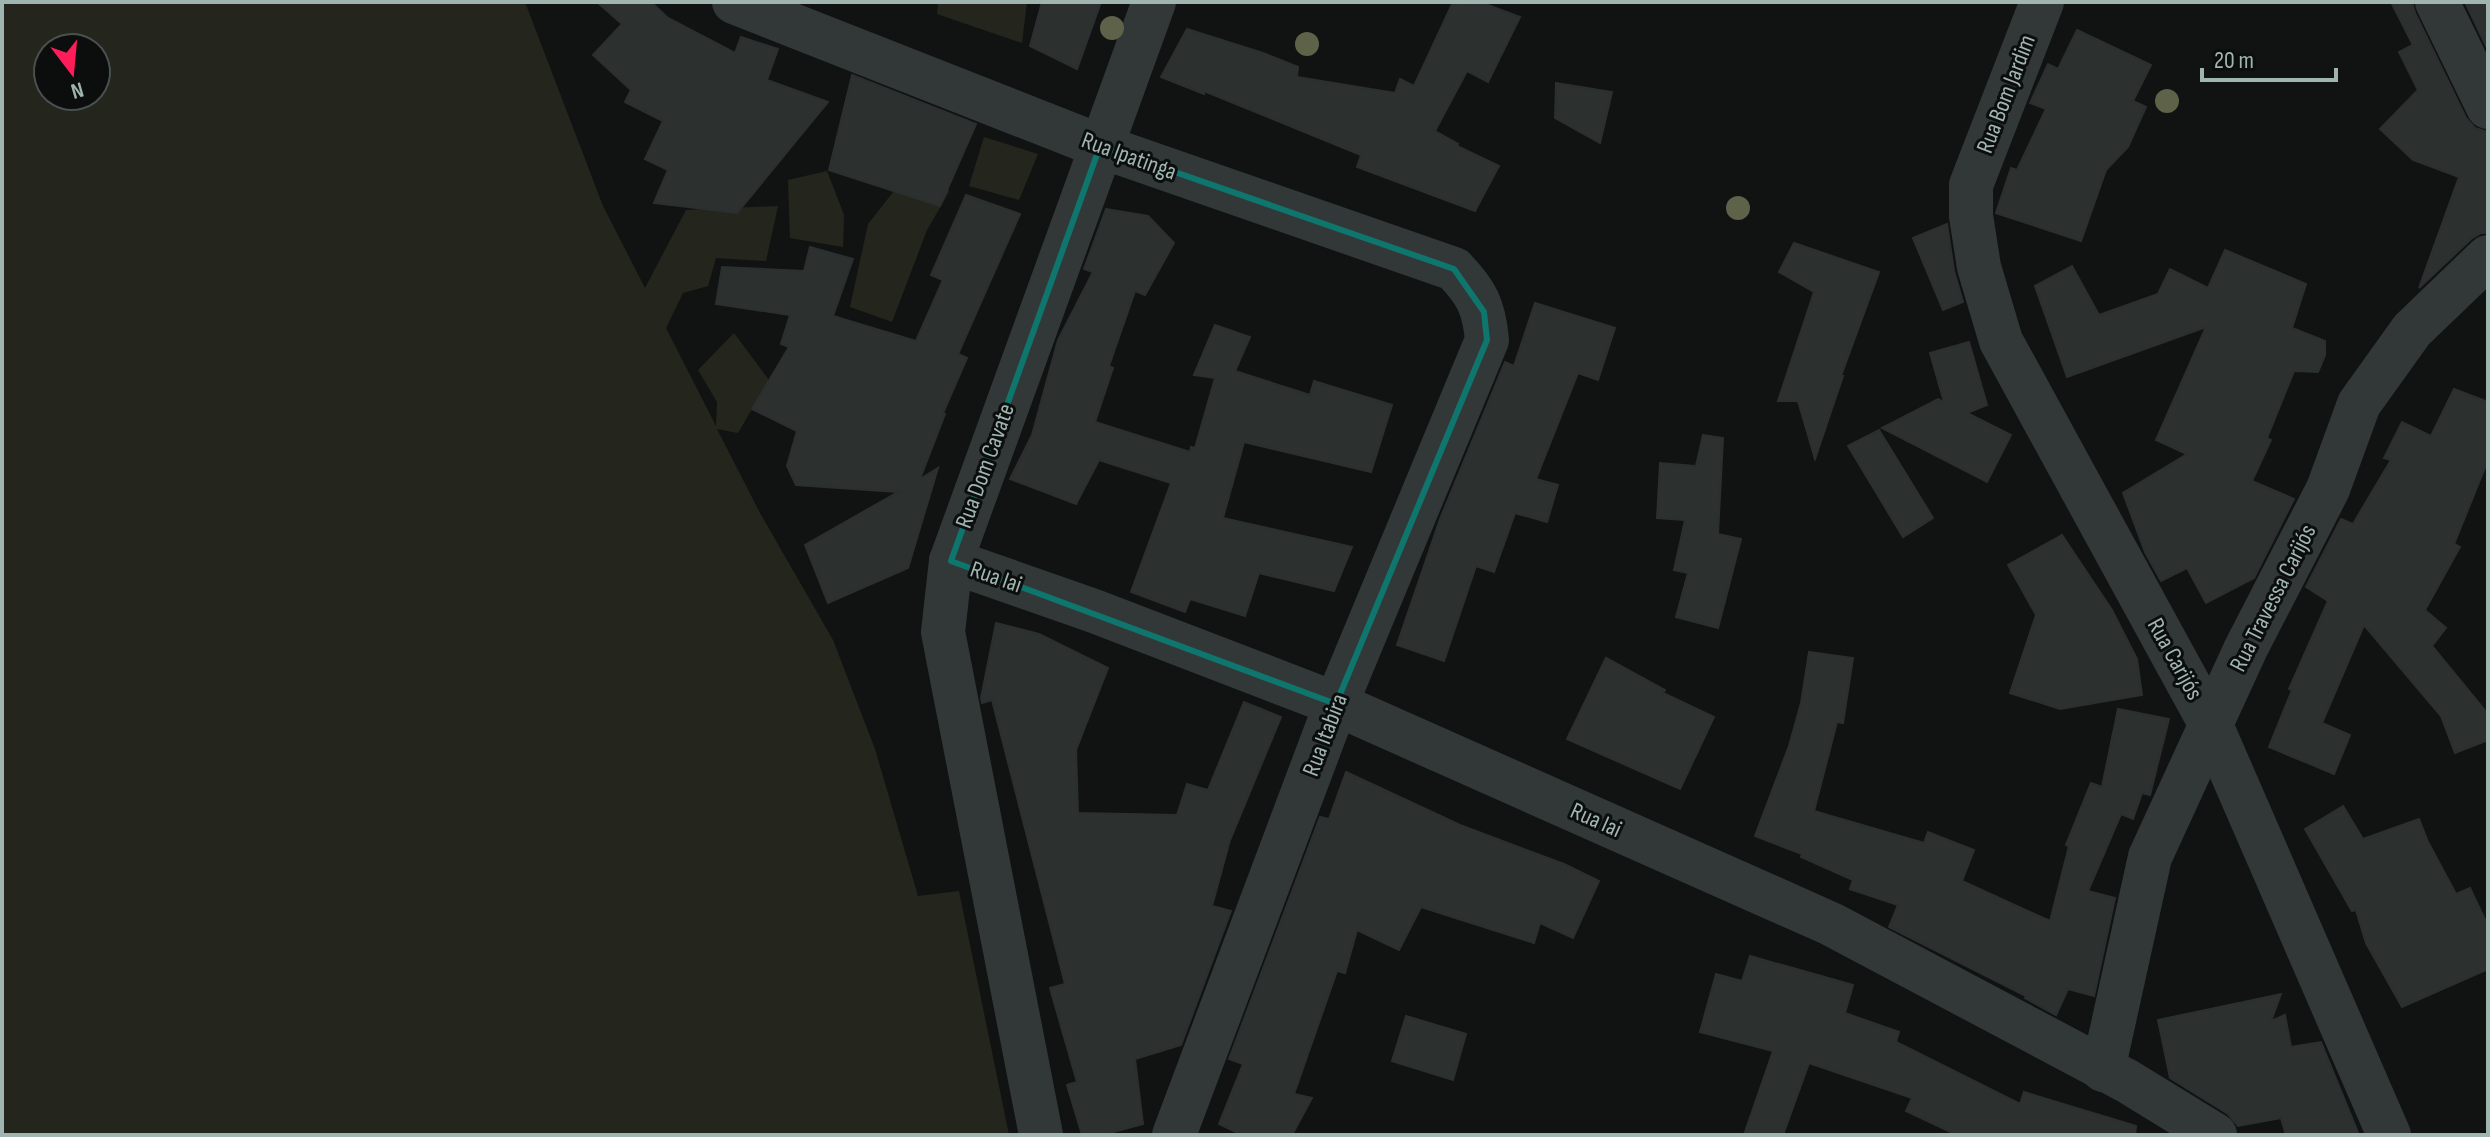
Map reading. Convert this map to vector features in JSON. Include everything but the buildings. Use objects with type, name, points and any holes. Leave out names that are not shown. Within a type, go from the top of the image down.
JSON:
[{"type":"street","name":"Rua Ipatinga","points":[[734,2],[1100,146],[1454,269],[1470,286],[1484,312],[1487,340]]},
{"type":"street","name":"Rua Dom Cavate","points":[[1041,1135],[943,632],[951,561],[1154,2]]},
{"type":"street","name":"Rua Bom Jardim","points":[[1971,185],[2042,2]]},
{"type":"street","points":[[2437,2],[2488,107]]},
{"type":"street","name":"Rua Carijós","points":[[1971,185],[1971,216],[1979,267],[2001,341],[2211,725],[2389,1135]]},
{"type":"street","name":"Rua Travessa Carijós","points":[[2103,1070],[2150,857],[2246,648],[2328,489],[2359,404],[2412,330],[2488,257]]},
{"type":"street","name":"Rua Itabira","points":[[1174,1135],[1336,704],[1487,340]]},
{"type":"street","name":"Rua Iai","points":[[951,561],[1094,611],[1336,704],[1831,924],[2103,1070],[2215,1135]]},
{"type":"highlighted area","points":[[1100,146],[1454,269],[1484,312],[1487,340],[1336,704],[951,561]]},
{"type":"shaded area","points":[[2,2],[525,2],[603,206],[645,288],[686,210],[778,206],[766,261],[716,258],[708,286],[683,293],[666,328],[716,426],[717,402],[698,370],[734,333],[769,380],[738,433],[717,429],[760,513],[833,640],[875,749],[918,896],[959,891],[1009,1135],[2,1135]]},
{"type":"shaded area","points":[[938,2],[1027,2],[1022,43],[937,14]]},
{"type":"shaded area","points":[[984,137],[1038,154],[1019,200],[969,186]]},
{"type":"shaded area","points":[[940,147],[949,192],[927,230],[892,322],[850,307],[868,224],[894,191]]},
{"type":"shaded area","points":[[827,171],[844,215],[843,247],[790,238],[788,180]]}]
